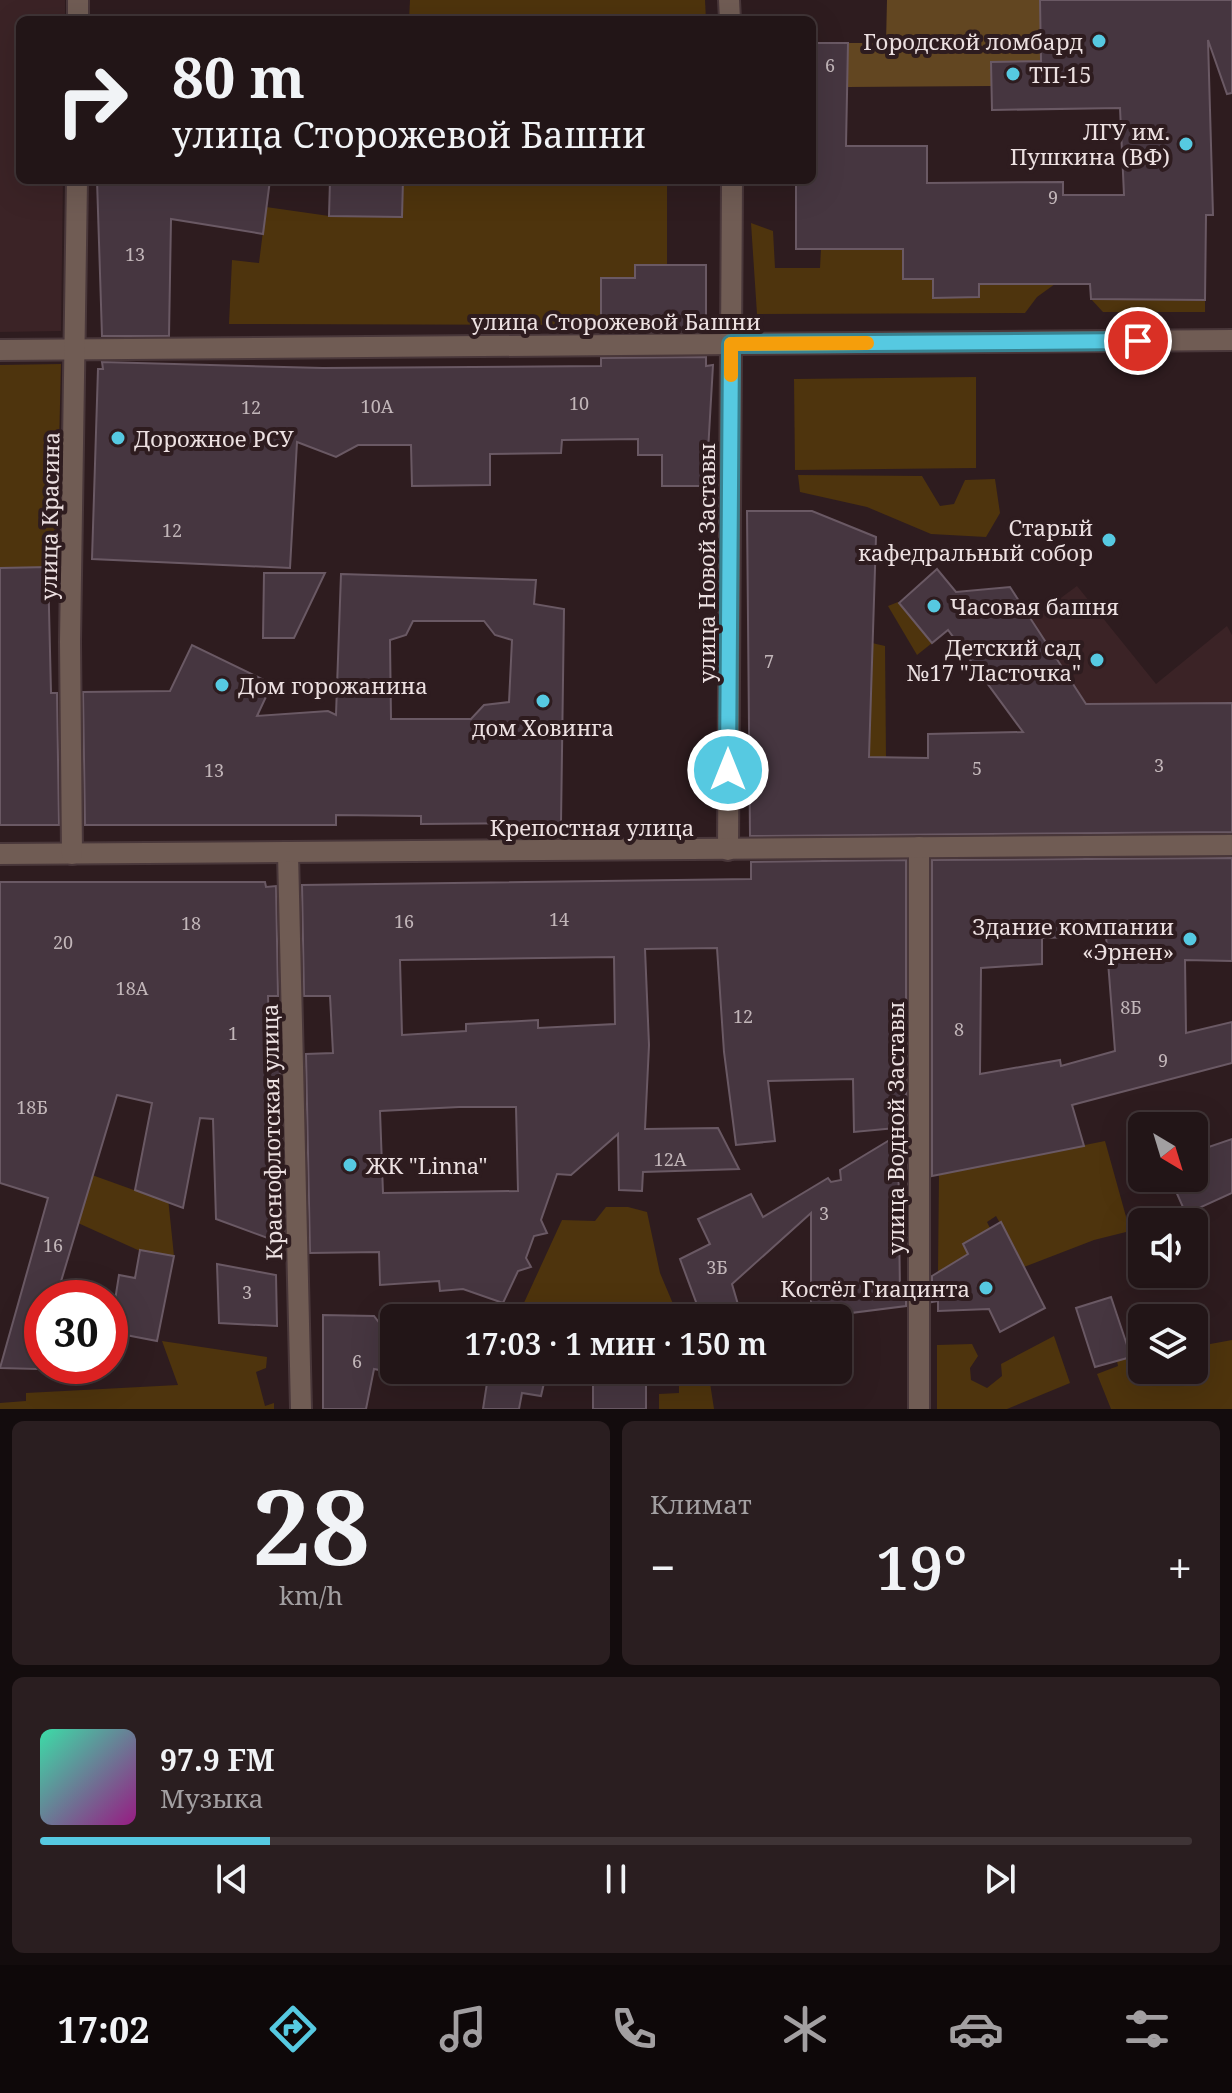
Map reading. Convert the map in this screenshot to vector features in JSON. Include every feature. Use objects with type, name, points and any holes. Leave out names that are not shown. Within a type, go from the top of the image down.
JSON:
[{"type":"street","name":"улица Красина","points":[[72,854],[77,184]]},
{"type":"street","name":"улица Новой Заставы","points":[[728,840],[732,184]]},
{"type":"street","name":"улица Сторожевой Башни","points":[[0,350],[1232,340]]},
{"type":"street","name":"Крепостная улица","points":[[0,854],[288,853],[728,840],[919,847],[1232,845]]},
{"type":"street","name":"улица Водной Заставы","points":[[919,847],[919,1409]]},
{"type":"street","name":"Краснофлотская улица","points":[[288,853],[301,1409]]},
{"type":"shaded area","points":[[0,0],[65,0],[65,16],[16,16],[16,184],[63,184],[61,331],[0,332]]},
{"type":"shaded area","points":[[410,0],[705,0],[706,16],[409,16]]},
{"type":"shaded area","points":[[887,0],[1040,0],[1041,61],[992,62],[991,86],[847,87],[848,43],[886,43]]},
{"type":"shaded area","points":[[403,184],[667,184],[667,265],[635,278],[601,325],[229,324],[232,260],[259,263],[266,207],[329,216],[402,217]]},
{"type":"shaded area","points":[[751,223],[773,231],[775,268],[820,268],[821,249],[903,238],[933,279],[933,298],[979,297],[979,284],[1055,284],[1037,297],[1025,313],[757,314]]},
{"type":"shaded area","points":[[1091,299],[1205,300],[1205,312],[1103,312]]},
{"type":"shaded area","points":[[61,364],[56,567],[0,568],[0,365]]},
{"type":"shaded area","points":[[976,377],[976,468],[795,470],[794,379]]},
{"type":"shaded area","points":[[798,475],[922,476],[940,506],[954,504],[965,480],[995,479],[1000,513],[986,537],[931,534],[867,507],[800,492]]},
{"type":"shaded area","name":"Детский сад №17 \"Ласточка\"","points":[[1077,586],[1156,684],[1227,626],[1232,635],[1232,703],[1085,705],[1031,620]]},
{"type":"shaded area","points":[[898,602],[932,643],[917,655],[888,606]]},
{"type":"shaded area","points":[[872,643],[885,646],[886,758],[869,759]]},
{"type":"shaded area","points":[[1105,1141],[1128,1232],[1094,1240],[1024,1267],[996,1216],[987,1222],[990,1228],[968,1254],[938,1272],[939,1174]]},
{"type":"shaded area","points":[[92,1175],[156,1198],[168,1198],[174,1256],[140,1251],[78,1223]]},
{"type":"shaded area","points":[[606,1207],[628,1207],[647,1212],[660,1273],[673,1304],[523,1304],[562,1220],[595,1221]]},
{"type":"shaded area","points":[[1054,1336],[1070,1383],[1007,1409],[937,1409],[937,1345],[972,1344],[978,1356],[970,1368],[971,1380],[987,1388],[1002,1376],[1001,1364]]},
{"type":"shaded area","points":[[1232,1340],[1232,1409],[1111,1409],[1097,1374],[1118,1366],[1117,1361],[1128,1358],[1128,1384],[1208,1384],[1208,1344]]},
{"type":"shaded area","points":[[162,1341],[267,1357],[266,1368],[256,1372],[265,1406],[274,1403],[274,1409],[0,1409],[0,1403],[26,1401],[26,1393],[178,1385]]},
{"type":"shaded area","points":[[679,1384],[710,1384],[714,1409],[659,1409],[659,1394],[679,1393]]},
{"type":"building","points":[[1040,0],[1232,0],[1232,93],[1227,94],[1208,40],[1213,215],[1206,215],[1205,300],[1091,299],[1090,284],[979,284],[979,297],[933,298],[933,279],[903,279],[903,249],[796,249],[796,184],[816,184],[816,43],[848,43],[846,146],[927,146],[927,183],[1063,182],[1063,195],[1124,195],[1120,108],[992,110],[991,62],[1041,61]]},
{"type":"building","points":[[97,184],[269,184],[263,234],[171,219],[169,336],[102,336]]},
{"type":"building","points":[[330,184],[403,184],[402,217],[329,216]]},
{"type":"building","points":[[635,265],[706,265],[706,331],[601,332],[601,278],[635,278]]},
{"type":"building","points":[[706,357],[706,366],[713,365],[706,486],[662,486],[662,455],[638,455],[638,439],[562,440],[561,453],[490,454],[490,485],[412,486],[411,445],[358,445],[336,457],[297,442],[290,568],[92,559],[98,369],[103,369],[102,362],[323,368],[601,366],[601,358]]},
{"type":"building","points":[[747,511],[812,511],[876,537],[869,757],[928,758],[928,734],[1023,732],[948,630],[932,643],[899,603],[937,569],[956,592],[1010,587],[1086,704],[1232,703],[1232,832],[750,836]]},
{"type":"building","points":[[48,567],[51,693],[57,693],[59,825],[0,825],[0,568]]},
{"type":"building","points":[[264,573],[325,573],[294,638],[263,638]]},
{"type":"building","points":[[341,574],[536,580],[534,604],[564,609],[561,823],[421,824],[421,816],[336,815],[336,825],[85,825],[83,692],[170,691],[192,645],[272,684],[257,716],[328,711],[336,715]],"holes":[[[413,621],[484,621],[495,635],[512,640],[509,702],[484,705],[471,719],[391,719],[390,640],[406,635]]]},
{"type":"building","points":[[1232,858],[1232,961],[1185,960],[1186,1033],[1232,1022],[1232,1063],[1072,1105],[1084,1146],[932,1176],[932,860]],"holes":[[[1106,936],[1115,1051],[1061,1066],[1060,1060],[980,1074],[981,968],[1042,964],[1042,938]]]},
{"type":"building","points":[[906,860],[906,1127],[854,1132],[853,1079],[768,1081],[775,1141],[736,1145],[724,1052],[717,948],[645,949],[649,1045],[645,1129],[718,1128],[739,1169],[643,1172],[642,1191],[619,1190],[618,1134],[571,1175],[557,1174],[541,1220],[547,1233],[534,1236],[526,1258],[531,1267],[518,1271],[503,1303],[463,1289],[440,1291],[439,1281],[380,1285],[379,1252],[310,1253],[306,1054],[333,1053],[330,996],[304,996],[302,885],[751,879],[751,862]],"holes":[[[614,957],[615,1024],[538,1028],[538,1020],[466,1024],[466,1031],[402,1035],[400,960]],[[516,1107],[518,1191],[383,1193],[380,1111]]]},
{"type":"building","points":[[0,882],[265,882],[266,887],[276,886],[278,996],[268,996],[270,1055],[280,1055],[284,1244],[216,1219],[213,1119],[200,1118],[183,1208],[135,1190],[152,1103],[117,1095],[61,1280],[25,1280],[48,1198],[0,1183]]},
{"type":"building","points":[[898,1135],[900,1295],[906,1291],[906,1306],[852,1313],[852,1304],[811,1304],[811,1213],[732,1284],[738,1304],[697,1304],[680,1259],[710,1244],[698,1219],[751,1194],[763,1217],[828,1178],[831,1182],[841,1180],[840,1170]]},
{"type":"building","points":[[1232,1139],[1232,1193],[1199,1208],[1183,1208],[1176,1192],[1208,1192],[1208,1147]]},
{"type":"building","name":"Костёл Гиацинта","points":[[1001,1222],[1045,1308],[1000,1332],[989,1309],[938,1311],[938,1301],[932,1302],[932,1276],[968,1254],[963,1244]]},
{"type":"building","points":[[140,1250],[174,1256],[157,1341],[128,1335],[128,1280],[118,1280],[119,1275],[135,1278]]},
{"type":"building","points":[[217,1264],[276,1275],[277,1326],[219,1323]]},
{"type":"building","points":[[24,1283],[24,1369],[0,1368]]},
{"type":"building","points":[[1111,1297],[1128,1348],[1128,1358],[1095,1367],[1076,1308]]},
{"type":"building","points":[[323,1315],[374,1316],[380,1324],[380,1370],[374,1369],[366,1409],[323,1409]]},
{"type":"building","points":[[487,1384],[544,1384],[541,1396],[522,1393],[519,1409],[483,1409]]},
{"type":"building","points":[[593,1384],[646,1384],[646,1409],[593,1409]]},
{"type":"slow traffic","points":[[731,375],[731,344],[867,343]]},
{"type":"place","name":"Городской ломбард","points":[[1099,41]]},
{"type":"place","name":"ТП-15","points":[[1013,74]]},
{"type":"place","name":"ЛГУ им. Пушкина (ВФ)","points":[[1186,144]]},
{"type":"place","name":"Дорожное РСУ","points":[[118,438]]},
{"type":"place","name":"Старый кафедральный собор","points":[[1109,540]]},
{"type":"place","name":"Часовая башня","points":[[934,606]]},
{"type":"place","name":"Детский сад №17 \"Ласточка\"","points":[[1097,660]]},
{"type":"place","name":"Дом горожанина","points":[[222,685]]},
{"type":"place","name":"дом Ховинга","points":[[543,701]]},
{"type":"place","name":"Здание компании «Эрнен»","points":[[1190,939]]},
{"type":"place","name":"ЖК \"Linna\"","points":[[350,1165]]},
{"type":"place","name":"Костёл Гиацинта","points":[[986,1288]]},
{"type":"route","points":[[728,770],[731,344],[1138,341]]}]
